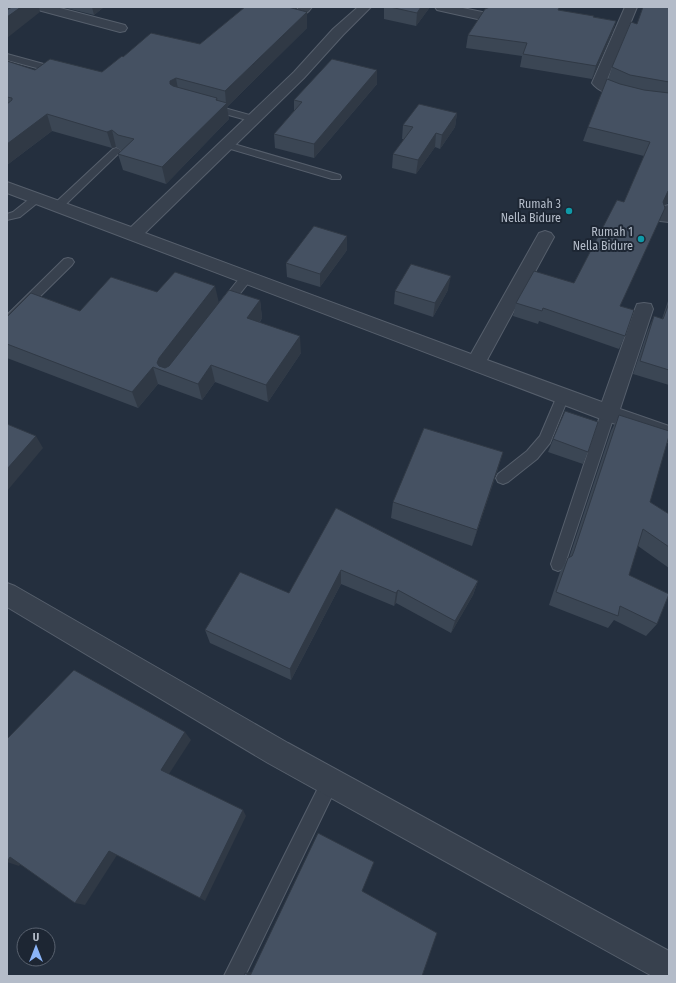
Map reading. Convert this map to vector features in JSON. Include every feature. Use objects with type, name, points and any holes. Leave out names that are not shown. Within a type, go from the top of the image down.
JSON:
[{"type":"street","points":[[42,7],[120,28]]},
{"type":"street","points":[[133,235],[254,119],[365,7]]},
{"type":"street","points":[[441,7],[482,16]]},
{"type":"street","points":[[631,7],[620,23],[599,82],[600,85],[619,92],[669,102]]},
{"type":"street","points":[[7,187],[59,205],[246,278],[608,413],[669,434]]},
{"type":"street","points":[[476,363],[545,237]]},
{"type":"street","points":[[608,413],[644,309]]},
{"type":"street","points":[[7,594],[278,753],[669,968]]},
{"type":"lane","points":[[7,57],[65,73]]},
{"type":"lane","points":[[200,105],[254,119]]},
{"type":"lane","points":[[226,146],[336,177]]},
{"type":"lane","points":[[59,205],[116,151]]},
{"type":"lane","points":[[7,217],[16,215],[37,198]]},
{"type":"lane","points":[[7,322],[68,262]]},
{"type":"lane","points":[[217,316],[246,278]]},
{"type":"lane","points":[[503,478],[532,455],[545,439],[563,396]]},
{"type":"lane","points":[[558,564],[608,413]]},
{"type":"lane","points":[[234,976],[330,782]]},
{"type":"building","points":[[12,7],[21,7],[7,17],[7,10]]},
{"type":"building","points":[[245,7],[288,7],[307,12],[225,91],[176,78],[170,81],[170,84],[173,86],[217,98],[216,100],[227,103],[162,167],[118,154],[134,139],[118,135],[112,130],[107,132],[47,114],[7,144],[7,104],[12,100],[12,98],[7,97],[7,61],[35,70],[50,59],[102,72],[122,56],[123,57],[151,33],[200,44]]},
{"type":"building","points":[[390,7],[421,7],[417,13]]},
{"type":"building","points":[[490,7],[559,7],[558,10],[616,21],[596,66],[523,54],[527,43],[468,35],[485,9]]},
{"type":"building","points":[[643,7],[669,7],[669,82],[630,75],[612,67],[631,22],[637,24]]},
{"type":"building","points":[[332,59],[377,70],[314,144],[274,134],[302,102],[294,100]]},
{"type":"building","points":[[607,79],[644,90],[669,93],[669,191],[663,202],[665,208],[620,306],[634,310],[625,336],[543,308],[542,311],[516,303],[534,271],[574,283],[617,200],[624,202],[650,142],[588,127]]},
{"type":"building","points":[[419,104],[457,113],[442,135],[436,133],[418,160],[393,154],[413,127],[403,125]]},
{"type":"building","points":[[314,226],[347,236],[320,274],[286,263]]},
{"type":"building","points":[[411,264],[451,276],[435,303],[395,291]]},
{"type":"building","points":[[175,272],[215,286],[159,358],[157,363],[159,366],[165,368],[169,366],[229,290],[260,300],[247,318],[300,336],[266,385],[211,365],[198,384],[153,367],[132,392],[7,344],[7,317],[31,293],[80,311],[111,277],[157,292]]},
{"type":"building","points":[[669,303],[669,370],[640,361],[654,316],[663,319]]},
{"type":"building","points":[[565,411],[598,422],[588,452],[553,439]]},
{"type":"building","points":[[619,415],[669,431],[669,436],[650,502],[669,514],[669,547],[643,529],[629,575],[669,594],[657,624],[620,606],[618,616],[556,592],[568,558],[572,556],[574,551]]},
{"type":"building","points":[[7,424],[36,436],[7,469]]},
{"type":"building","points":[[424,428],[503,452],[477,530],[393,502]]},
{"type":"building","points":[[336,508],[478,581],[455,621],[398,590],[396,593],[341,570],[290,669],[205,630],[240,572],[289,593]]},
{"type":"building","points":[[74,670],[185,732],[161,770],[243,810],[200,898],[109,851],[75,903],[10,857],[7,862],[7,739]]},
{"type":"building","points":[[318,833],[374,862],[362,891],[437,933],[422,976],[250,976]]},
{"type":"place","name":"Rumah 3 Nella Bidure","points":[[569,211]]},
{"type":"place","name":"Rumah 1 Nella Bidure","points":[[641,239]]}]
